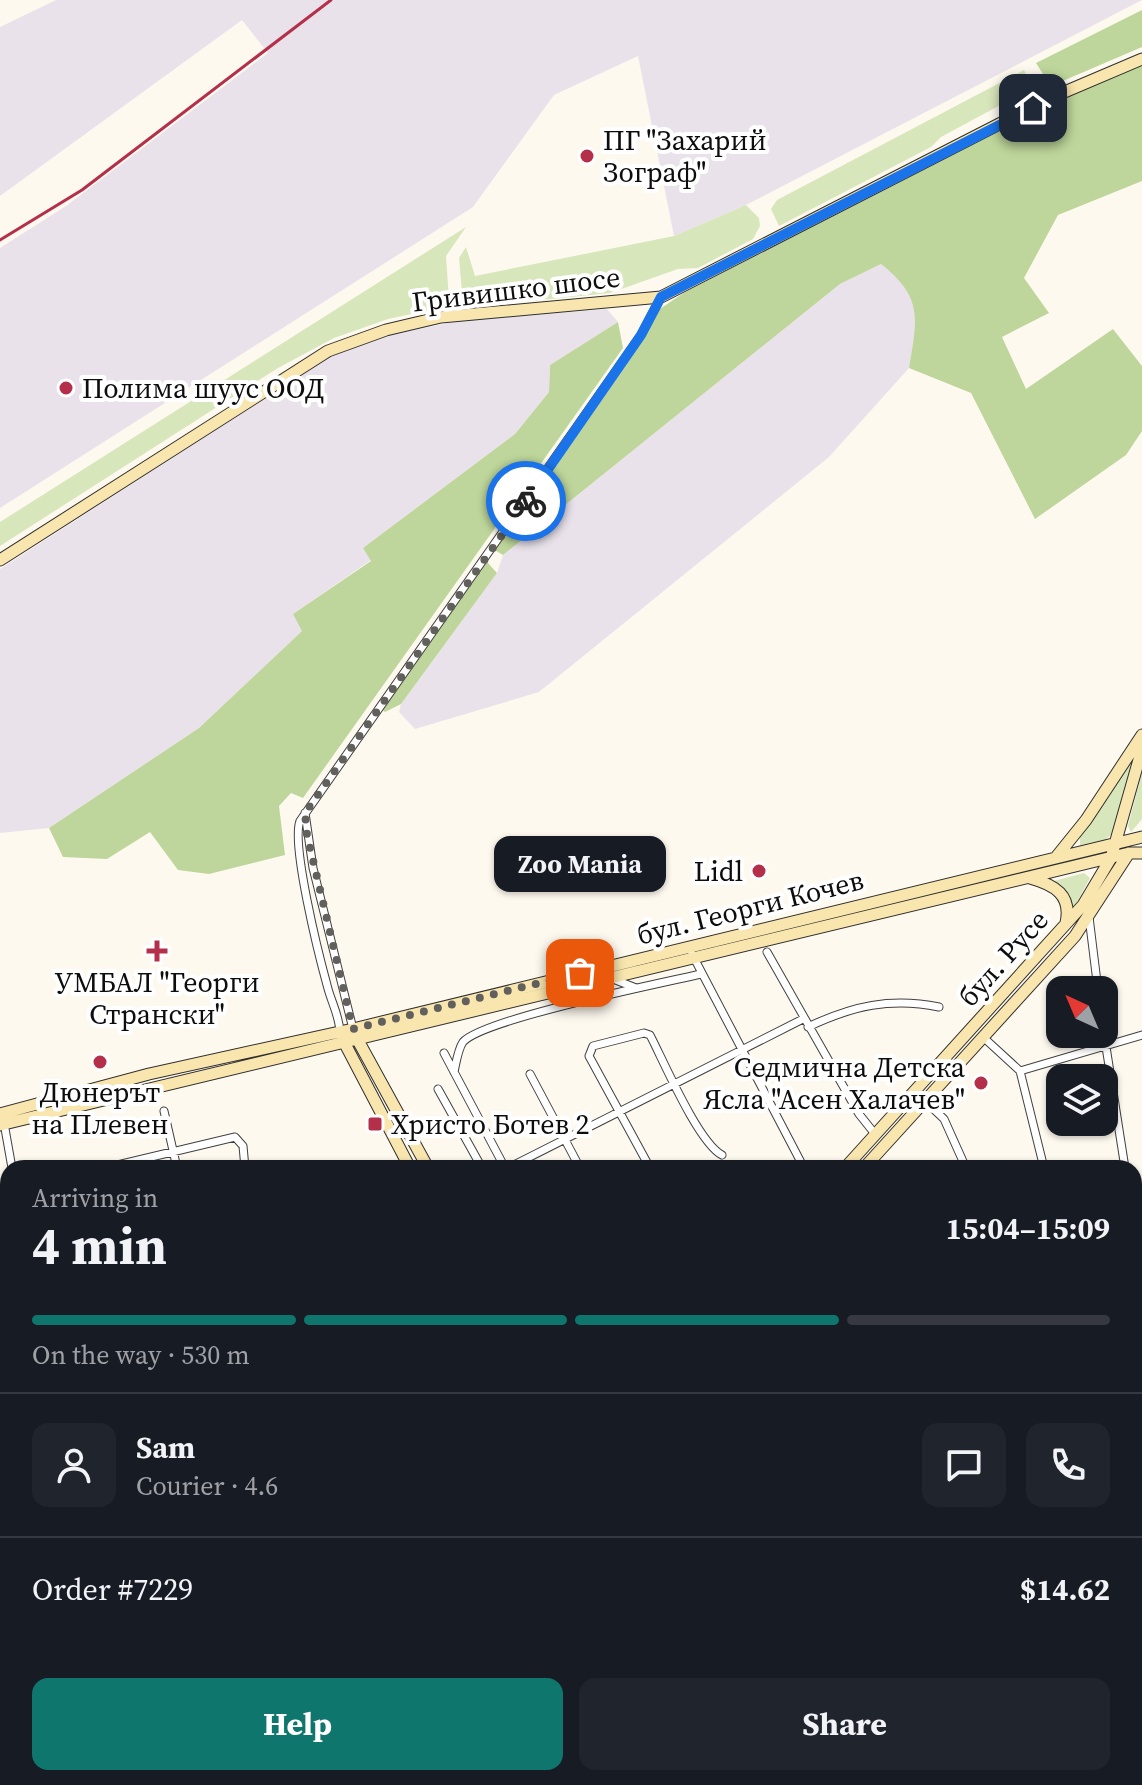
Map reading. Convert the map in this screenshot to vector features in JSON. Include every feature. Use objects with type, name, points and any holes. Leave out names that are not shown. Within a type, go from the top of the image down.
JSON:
[{"type":"main road","name":"Гривишко шосе","points":[[0,560],[297,369],[354,341],[441,317],[661,297],[1048,99],[1142,59]]},
{"type":"main road","points":[[1056,857],[1072,839],[1142,735]]},
{"type":"main road","name":"бул. Русе","points":[[852,1160],[1083,905],[1111,858],[1142,749]]},
{"type":"main road","name":"бул. Георги Кочев","points":[[356,1035],[689,946],[1141,835]]},
{"type":"main road","name":"бул. Русе","points":[[871,1160],[1089,917],[1136,853],[1141,835]]},
{"type":"main road","name":"бул. Георги Кочев","points":[[2,1119],[149,1074],[342,1038],[613,979],[1136,853]]},
{"type":"main road","points":[[1030,878],[1050,884],[1061,894],[1068,909],[1066,926]]},
{"type":"main road","points":[[356,1035],[424,1160]]},
{"type":"main road","points":[[342,1038],[406,1160]]},
{"type":"street","points":[[342,1038],[337,1008],[327,985],[296,835],[305,813],[632,348],[661,297]]},
{"type":"street","points":[[305,813],[313,868],[356,1035]]},
{"type":"street","points":[[1089,917],[1096,976]]},
{"type":"street","points":[[689,946],[800,1160]]},
{"type":"street","points":[[767,952],[859,1114],[875,1134]]},
{"type":"street","points":[[454,1072],[462,1044],[476,1032],[701,974]]},
{"type":"street","points":[[613,979],[637,989]]},
{"type":"street","points":[[808,1027],[852,1009],[877,1003],[900,1001],[939,1007]]},
{"type":"street","points":[[522,1160],[803,1019]]},
{"type":"street","points":[[645,1160],[589,1056],[593,1046],[644,1033],[650,1035],[673,1084],[710,1145],[722,1155]]},
{"type":"street","points":[[1118,1041],[1142,1035]]},
{"type":"street","points":[[983,1037],[1020,1071],[1042,1160]]},
{"type":"street","points":[[1020,1071],[1092,1048]]},
{"type":"street","points":[[1106,1048],[1124,1160]]},
{"type":"street","points":[[444,1053],[502,1160]]},
{"type":"street","points":[[530,1074],[576,1160]]},
{"type":"street","points":[[438,1089],[478,1160]]},
{"type":"street","points":[[924,1100],[944,1119],[962,1160]]},
{"type":"street","points":[[164,1111],[175,1160]]},
{"type":"street","points":[[2,1119],[10,1160]]},
{"type":"street","points":[[139,1160],[235,1137],[243,1146],[244,1160]]},
{"type":"shaded area","points":[[56,0],[1142,0],[746,205],[674,236],[638,56],[554,95],[473,207],[0,508],[0,248],[66,206],[268,53],[242,20],[0,196],[0,27]]},
{"type":"shaded area","points":[[881,264],[905,283],[918,314],[909,368],[829,457],[539,692],[415,729],[399,712],[401,704],[497,573],[503,555],[840,284]]},
{"type":"shaded area","points":[[607,309],[618,322],[550,365],[549,392],[515,434],[363,548],[371,560],[293,614],[303,630],[199,728],[49,828],[0,833],[0,569],[331,356],[384,336],[458,321]]},
{"type":"green space","points":[[1142,10],[1142,47],[1058,83],[1043,74],[1036,63]]},
{"type":"green space","points":[[1142,63],[1142,181],[1058,215],[1024,278],[1049,313],[1002,337],[1026,389],[1113,329],[1142,366],[1142,431],[1126,455],[1035,519],[971,393],[909,368],[914,310],[905,288],[881,264],[840,284],[503,555],[491,548],[657,311],[685,292],[1048,104]]},
{"type":"green space","points":[[1024,70],[1029,81],[1019,95],[941,137],[931,147],[779,226],[771,209],[777,200]]},
{"type":"green space","points":[[746,205],[759,218],[760,226],[753,239],[698,268],[678,269],[610,293],[471,307],[463,304],[459,258],[466,247],[475,276],[674,236]]},
{"type":"green space","points":[[466,227],[446,256],[449,300],[430,310],[388,319],[334,338],[278,368],[0,546],[0,522]]},
{"type":"green space","points":[[618,322],[623,348],[303,798],[291,793],[279,806],[285,855],[209,874],[178,870],[150,832],[107,859],[63,857],[49,828],[199,728],[302,631],[293,614],[371,561],[363,548],[515,434],[549,392],[550,365]]},
{"type":"green space","points":[[487,562],[497,573],[401,704],[385,712],[380,708],[481,563]]},
{"type":"green space","points":[[1129,763],[1132,767],[1112,834],[1105,840],[1080,846],[1080,837]]},
{"type":"green space","points":[[1142,772],[1142,819],[1131,832],[1128,826]]},
{"type":"green space","points":[[1084,873],[1090,878],[1073,909],[1054,881]]},
{"type":"railway","points":[[0,240],[82,190],[331,0]]},
{"type":"way so far","points":[[526,501],[305,813],[307,835],[353,1029],[580,973]]},
{"type":"place","name":"ПГ \"Захарий Зограф\"","points":[[587,156]]},
{"type":"place","name":"Полима шуус ООД","points":[[66,388]]},
{"type":"place","name":"Lidl","points":[[759,871]]},
{"type":"place","name":"УМБАЛ \"Георги Странски\"","points":[[157,951]]},
{"type":"place","name":"Zoo Mania","points":[[580,973]]},
{"type":"place","name":"Дюнерът на Плевен","points":[[100,1062]]},
{"type":"place","name":"Седмична Детска Ясла \"Асен Халачев\"","points":[[981,1083]]},
{"type":"place","name":"Христо Ботев 2","points":[[375,1124]]},
{"type":"route","points":[[526,501],[641,335],[661,297],[1033,108]]}]
